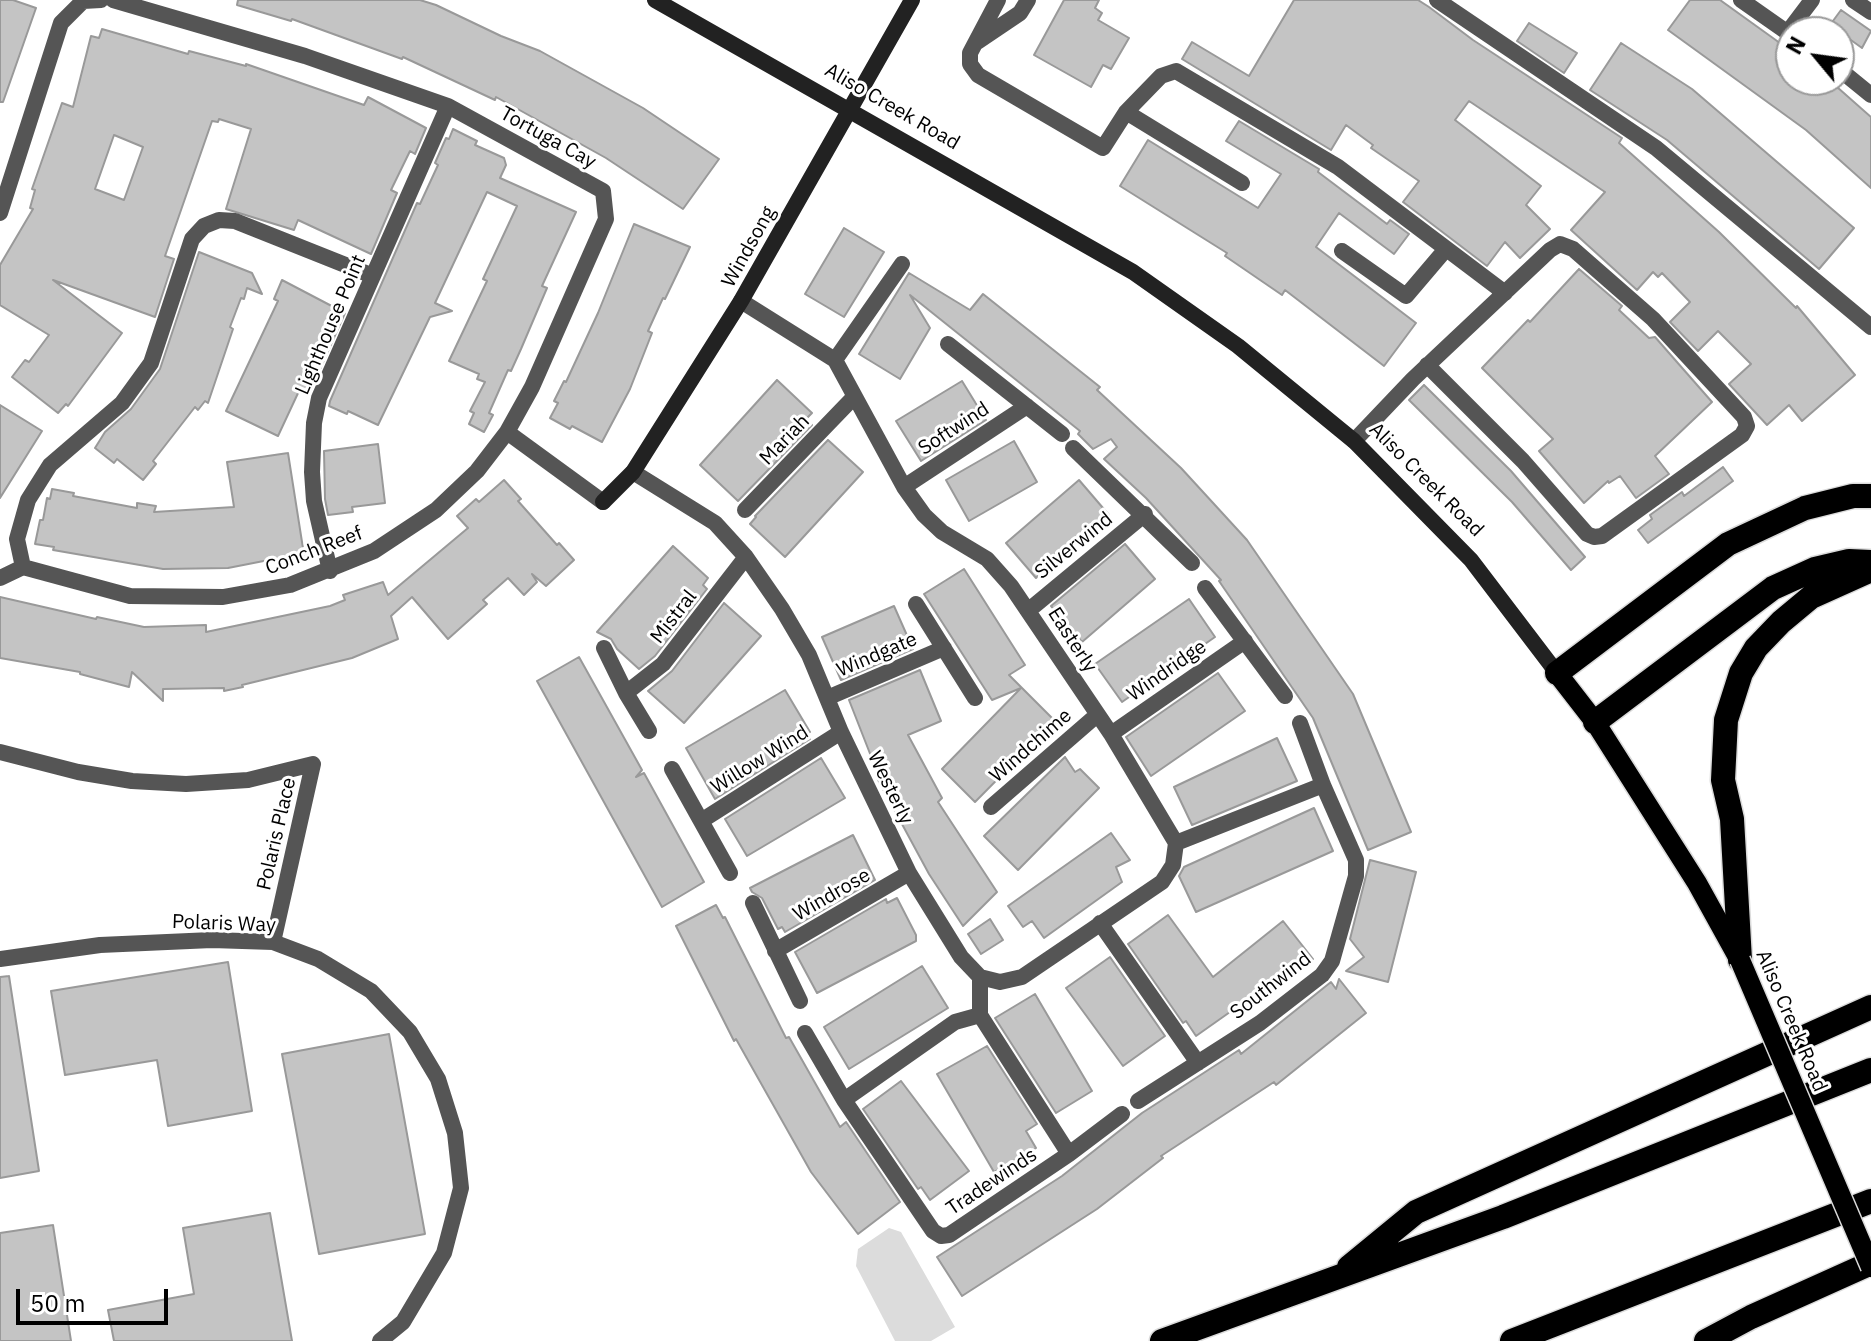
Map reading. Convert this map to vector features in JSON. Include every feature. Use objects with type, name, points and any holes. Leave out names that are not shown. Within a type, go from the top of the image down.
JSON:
[{"type":"highway","points":[[1557,673],[1728,544],[1805,508],[1853,496],[1871,496]]},
{"type":"highway","points":[[1595,722],[1773,588],[1815,569],[1849,561],[1871,562]]},
{"type":"highway","points":[[1740,960],[1732,819],[1723,780],[1726,720],[1741,673],[1756,648],[1811,597],[1871,570]]},
{"type":"highway","points":[[1334,1280],[1416,1212],[1871,1007]]},
{"type":"highway","points":[[1162,1341],[1503,1217],[1871,1070]]},
{"type":"highway","points":[[1512,1341],[1871,1201]]},
{"type":"highway","points":[[1706,1341],[1751,1317],[1871,1265]]},
{"type":"main road","name":"Aliso Creek Road","points":[[655,0],[1133,272],[1238,346],[1354,441],[1471,560],[1595,722],[1697,883],[1740,960],[1871,1265]]},
{"type":"main road","name":"Windsong","points":[[603,502],[633,472],[741,301],[912,0]]},
{"type":"street","points":[[0,213],[61,23],[83,1],[101,0]]},
{"type":"street","name":"Tortuga Cay","points":[[113,0],[305,56],[448,106],[603,191],[606,219],[532,387],[507,432]]},
{"type":"street","points":[[998,0],[970,53],[970,64],[978,75],[1103,148],[1126,112],[1161,76],[1176,71],[1338,167],[1505,293]]},
{"type":"street","points":[[976,43],[1020,13],[1028,0]]},
{"type":"street","points":[[1437,0],[1656,148],[1871,327]]},
{"type":"street","points":[[1741,0],[1775,24]]},
{"type":"street","points":[[1853,0],[1871,12]]},
{"type":"street","points":[[1855,82],[1871,95]]},
{"type":"street","name":"Lighthouse Point","points":[[330,571],[314,501],[312,472],[314,423],[319,398],[448,106]]},
{"type":"street","points":[[1126,112],[1242,183]]},
{"type":"street","points":[[0,578],[23,567],[17,539],[28,500],[50,465],[122,403],[151,363],[192,239],[204,226],[219,220],[235,221],[373,276]]},
{"type":"street","points":[[1354,441],[1427,365],[1560,244],[1573,249],[1653,319],[1744,417],[1747,426],[1742,435],[1602,536],[1594,537],[1587,534],[1523,461],[1427,365]]},
{"type":"street","points":[[1342,251],[1406,296],[1446,249]]},
{"type":"street","points":[[741,301],[835,360],[902,264]]},
{"type":"street","name":"Softwind","points":[[948,344],[1062,434]]},
{"type":"street","name":"Easterly","points":[[835,360],[904,487],[924,515],[942,532],[987,559],[1029,610],[1111,734],[1176,843]]},
{"type":"street","name":"Mariah","points":[[745,510],[854,397]]},
{"type":"street","name":"Softwind","points":[[904,487],[1027,406]]},
{"type":"street","points":[[507,432],[603,502]]},
{"type":"street","name":"Conch Reef","points":[[23,567],[130,596],[189,598],[259,592],[290,585],[374,551],[436,510],[477,471],[507,432]]},
{"type":"street","name":"Silverwind","points":[[1073,448],[1145,514],[1192,563]]},
{"type":"street","name":"Westerly","points":[[633,472],[715,523],[746,557],[782,609],[809,655],[841,732],[909,873],[961,957],[980,977]]},
{"type":"street","name":"Silverwind","points":[[1029,610],[1145,514]]},
{"type":"street","name":"Mistral","points":[[626,693],[663,664],[746,557]]},
{"type":"street","points":[[1205,588],[1285,696]]},
{"type":"street","name":"Windgate","points":[[916,604],[975,698]]},
{"type":"street","name":"Windridge","points":[[1111,734],[1245,641]]},
{"type":"street","points":[[604,648],[649,731]]},
{"type":"street","name":"Windgate","points":[[827,698],[944,648]]},
{"type":"street","name":"Windchime","points":[[991,807],[1097,715]]},
{"type":"street","name":"Southwind","points":[[1138,1101],[1260,1023],[1322,975],[1332,961],[1356,876],[1356,860],[1300,723]]},
{"type":"street","name":"Willow Wind","points":[[701,821],[841,732]]},
{"type":"street","name":"Polaris Place","points":[[0,752],[78,772],[132,781],[186,784],[248,780],[313,764],[273,942]]},
{"type":"street","name":"Willow Wind","points":[[672,769],[730,873]]},
{"type":"street","points":[[1069,1154],[980,1015],[980,977],[1000,982],[1022,977],[1162,882],[1173,865],[1176,843],[1323,785]]},
{"type":"street","name":"Windrose","points":[[775,951],[909,873]]},
{"type":"street","points":[[753,903],[800,1001]]},
{"type":"street","points":[[1100,923],[1198,1063]]},
{"type":"street","name":"Polaris Way","points":[[0,959],[100,945],[212,940],[273,942],[318,959],[371,991],[410,1032],[438,1079],[455,1133],[461,1188],[444,1253],[403,1322],[380,1341]]},
{"type":"street","points":[[844,1100],[955,1022],[980,1015]]},
{"type":"street","name":"Tradewinds","points":[[805,1033],[844,1100],[933,1231],[941,1236],[949,1235],[1069,1154],[1122,1114]]},
{"type":"shaded area","points":[[889,1228],[901,1232],[955,1327],[931,1341],[895,1341],[856,1266],[858,1249]]},
{"type":"building","points":[[0,0],[13,0],[36,8],[3,102],[0,102]]},
{"type":"building","points":[[238,0],[420,0],[436,5],[540,51],[643,108],[719,159],[683,209],[606,158],[496,97],[495,100],[403,57],[292,19],[237,5]]},
{"type":"building","points":[[1064,0],[1099,0],[1095,8],[1102,13],[1098,20],[1129,38],[1111,69],[1103,65],[1091,87],[1034,55]]},
{"type":"building","points":[[1294,0],[1418,0],[1429,7],[1473,40],[1622,138],[1619,143],[1797,306],[1855,375],[1802,421],[1789,405],[1767,425],[1729,384],[1751,364],[1718,331],[1698,351],[1670,322],[1690,302],[1662,273],[1658,277],[1653,272],[1637,290],[1571,230],[1605,192],[1469,101],[1455,120],[1541,186],[1526,205],[1550,229],[1520,258],[1505,242],[1487,266],[1403,202],[1419,181],[1371,148],[1373,145],[1346,125],[1331,150],[1182,59],[1192,42],[1249,76]]},
{"type":"building","points":[[1690,0],[1720,0],[1775,40],[1775,96],[1847,96],[1871,117],[1871,188],[1806,130],[1668,30]]},
{"type":"building","points":[[1855,20],[1871,31],[1862,48],[1855,43]]},
{"type":"building","points":[[1529,23],[1577,53],[1564,73],[1517,41]]},
{"type":"building","points":[[102,29],[188,54],[189,51],[246,64],[364,105],[368,97],[426,128],[415,154],[410,151],[391,190],[397,193],[371,254],[298,220],[294,230],[226,209],[251,129],[219,119],[218,122],[212,121],[165,256],[174,259],[155,317],[53,280],[122,333],[68,406],[66,404],[58,413],[12,377],[25,360],[29,362],[49,335],[0,305],[0,265],[33,209],[30,208],[35,190],[32,189],[62,103],[73,107],[91,36],[99,38]],"holes":[[[114,135],[143,147],[124,200],[95,189]]]},
{"type":"building","points":[[1621,43],[1692,89],[1854,228],[1819,269],[1667,140],[1590,90]]},
{"type":"building","points":[[1239,121],[1319,169],[1318,172],[1387,224],[1390,220],[1409,234],[1394,254],[1339,213],[1316,247],[1416,323],[1384,366],[1285,290],[1282,295],[1225,256],[1227,253],[1120,186],[1148,140],[1258,208],[1281,174],[1226,141]]},
{"type":"building","points":[[453,129],[477,141],[475,145],[504,158],[506,165],[500,178],[576,212],[542,286],[547,288],[489,413],[493,415],[484,432],[469,424],[474,413],[470,411],[485,382],[477,379],[479,374],[449,361],[487,281],[483,279],[517,206],[487,192],[435,303],[452,311],[430,317],[378,425],[329,406],[330,401],[417,203],[420,204],[438,165],[435,163],[446,138],[449,139]]},
{"type":"building","points":[[634,224],[690,247],[648,331],[652,333],[630,389],[602,442],[550,418],[558,403],[554,401],[598,313]]},
{"type":"building","points":[[844,228],[884,252],[844,317],[805,294]]},
{"type":"building","points":[[199,252],[252,273],[262,294],[247,288],[230,327],[233,329],[208,403],[205,401],[198,410],[195,407],[153,461],[156,464],[143,480],[117,459],[114,463],[95,448],[105,432],[131,409],[160,369]]},
{"type":"building","points":[[1579,269],[1622,306],[1619,310],[1649,338],[1655,337],[1712,402],[1655,456],[1669,474],[1636,498],[1620,476],[1608,481],[1584,503],[1539,451],[1553,439],[1482,368]]},
{"type":"building","points":[[909,273],[970,310],[983,294],[1100,387],[1097,390],[1181,468],[1247,540],[1353,694],[1411,832],[1368,850],[1313,718],[1221,580],[1146,498],[1104,459],[1117,447],[1111,439],[1093,449],[1078,434],[1080,431],[910,295],[930,328],[900,379],[859,354]]},
{"type":"building","points":[[282,280],[345,313],[308,396],[299,391],[278,436],[226,411],[278,301],[274,299]]},
{"type":"building","points":[[777,380],[812,413],[806,419],[812,425],[738,501],[700,465]]},
{"type":"building","points":[[962,381],[986,420],[921,461],[896,421]]},
{"type":"building","points":[[1424,385],[1511,471],[1585,557],[1571,570],[1512,502],[1409,400]]},
{"type":"building","points":[[0,405],[42,431],[0,498]]},
{"type":"building","points":[[828,440],[863,472],[785,557],[750,524]]},
{"type":"building","points":[[1014,441],[1037,482],[969,521],[946,480]]},
{"type":"building","points":[[378,444],[385,503],[352,507],[353,512],[328,515],[324,451]]},
{"type":"building","points":[[288,453],[305,561],[280,565],[279,558],[228,568],[163,569],[53,550],[54,547],[35,544],[52,489],[137,508],[137,503],[156,506],[154,512],[234,507],[227,462]]},
{"type":"building","points":[[1723,467],[1733,481],[1648,543],[1638,530],[1652,519],[1650,515],[1682,492],[1684,496]]},
{"type":"building","points":[[504,480],[521,499],[518,501],[574,560],[546,586],[532,574],[537,582],[524,595],[508,578],[483,600],[487,604],[448,639],[412,597],[391,616],[398,639],[352,658],[243,687],[224,691],[224,688],[163,689],[163,701],[132,672],[129,687],[80,672],[0,658],[0,597],[144,627],[206,625],[206,632],[330,606],[345,600],[343,595],[383,582],[388,595],[468,528],[457,516]]},
{"type":"building","points":[[1079,480],[1109,515],[1036,578],[1006,543]]},
{"type":"building","points":[[1125,544],[1155,579],[1082,642],[1051,606]]},
{"type":"building","points":[[673,546],[708,578],[703,585],[707,589],[655,656],[639,669],[617,649],[611,639],[597,632]]},
{"type":"building","points":[[964,569],[1025,665],[1009,675],[1055,721],[975,802],[942,769],[1021,688],[992,700],[924,594]]},
{"type":"building","points":[[1189,599],[1215,637],[1122,702],[1095,664]]},
{"type":"building","points":[[724,603],[761,636],[684,723],[648,691],[672,671]]},
{"type":"building","points":[[894,606],[913,649],[841,680],[822,637]]},
{"type":"building","points":[[579,657],[642,770],[636,777],[644,773],[704,882],[662,907],[537,681]]},
{"type":"building","points":[[920,670],[941,721],[908,735],[942,798],[938,802],[997,892],[963,926],[929,874],[876,776],[878,774],[849,700]]},
{"type":"building","points":[[1218,673],[1245,711],[1151,776],[1126,737]]},
{"type":"building","points":[[785,690],[810,732],[807,734],[810,739],[715,799],[686,748]]},
{"type":"building","points":[[1277,738],[1297,781],[1192,825],[1174,787]]},
{"type":"building","points":[[1065,757],[1075,772],[1080,769],[1099,788],[1018,870],[984,836]]},
{"type":"building","points":[[821,758],[845,798],[747,856],[725,819]]},
{"type":"building","points":[[1314,808],[1333,851],[1196,912],[1179,876],[1184,867]]},
{"type":"building","points":[[1111,833],[1130,860],[1116,867],[1122,882],[1044,938],[1032,921],[1023,927],[1008,906]]},
{"type":"building","points":[[853,835],[875,880],[785,932],[782,927],[778,929],[762,898],[750,888]]},
{"type":"building","points":[[1370,860],[1416,872],[1388,982],[1346,971],[1364,957],[1350,939]]},
{"type":"building","points":[[897,898],[916,935],[916,941],[817,993],[795,952],[886,899],[887,903]]},
{"type":"building","points":[[716,905],[786,1038],[789,1037],[840,1127],[846,1122],[900,1202],[858,1234],[811,1172],[736,1039],[734,1041],[676,926]]},
{"type":"building","points":[[1168,915],[1213,977],[1283,921],[1313,959],[1252,1007],[1247,1000],[1196,1036],[1186,1021],[1183,1023],[1128,944]]},
{"type":"building","points":[[990,919],[1003,940],[981,954],[968,934]]},
{"type":"building","points":[[1110,957],[1165,1036],[1123,1066],[1066,988]]},
{"type":"building","points":[[228,962],[252,1111],[168,1126],[157,1060],[65,1075],[51,991]]},
{"type":"building","points":[[922,966],[948,1008],[849,1069],[824,1027]]},
{"type":"building","points":[[9,976],[39,1171],[0,1178],[0,977]]},
{"type":"building","points":[[1339,979],[1366,1013],[1276,1085],[1274,1082],[1161,1156],[1163,1158],[1097,1209],[962,1296],[937,1257],[1062,1176],[1142,1113],[1239,1050],[1241,1054],[1331,982],[1336,989]]},
{"type":"building","points":[[1035,994],[1092,1091],[1056,1113],[995,1018]]},
{"type":"building","points":[[389,1034],[425,1234],[319,1254],[282,1054]]},
{"type":"building","points":[[987,1046],[1037,1124],[1026,1131],[1036,1148],[994,1172],[937,1074]]},
{"type":"building","points":[[901,1081],[969,1171],[930,1200],[921,1187],[918,1189],[863,1109]]},
{"type":"building","points":[[270,1213],[292,1341],[114,1341],[108,1310],[194,1294],[183,1228]]},
{"type":"building","points":[[53,1225],[71,1341],[0,1341],[0,1233]]}]
